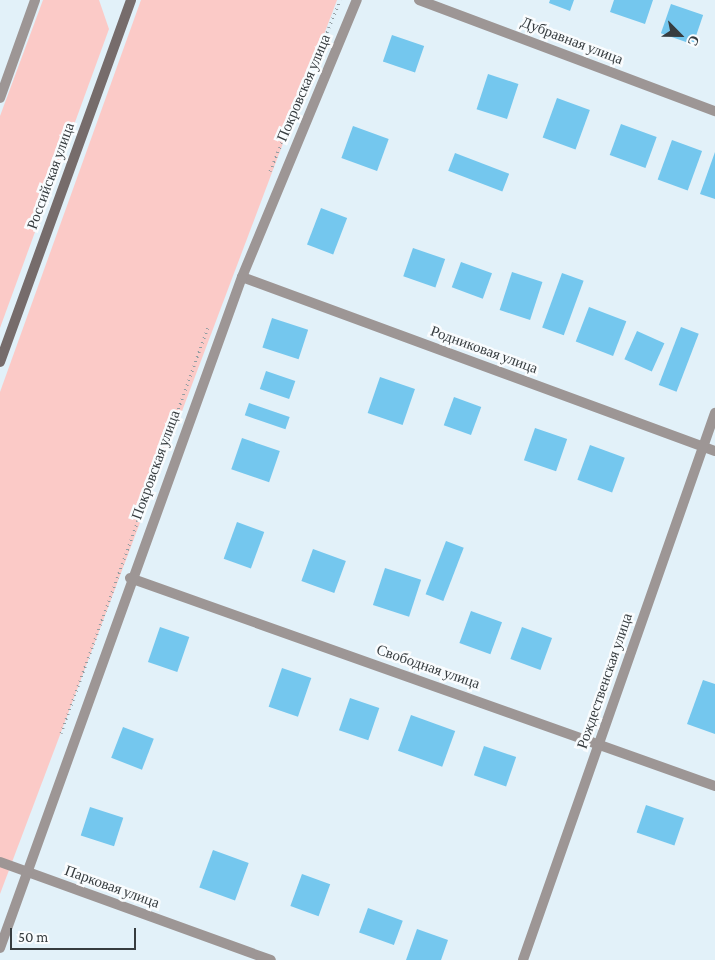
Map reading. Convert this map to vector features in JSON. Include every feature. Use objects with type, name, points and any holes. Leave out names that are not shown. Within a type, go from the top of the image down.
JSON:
[{"type":"main road","name":"Российская улица","points":[[0,362],[131,0]]},
{"type":"street","points":[[0,98],[35,0]]},
{"type":"street","name":"Покровская улица","points":[[0,948],[130,578],[242,277],[357,0]]},
{"type":"street","name":"Дубравная улица","points":[[419,0],[715,111]]},
{"type":"street","name":"Родниковая улица","points":[[242,277],[715,451]]},
{"type":"street","name":"Рождественская улица","points":[[523,960],[715,413]]},
{"type":"street","name":"Свободная улица","points":[[130,578],[599,743],[715,786]]},
{"type":"street","name":"Парковая улица","points":[[0,862],[271,960]]},
{"type":"shaded area","points":[[43,0],[99,0],[109,29],[0,328],[0,116]]},
{"type":"shaded area","points":[[141,0],[337,0],[0,894],[0,392]]},
{"type":"building","points":[[550,0],[574,0],[570,11],[549,3]]},
{"type":"building","points":[[614,0],[653,0],[645,24],[610,12]]},
{"type":"building","points":[[671,4],[703,15],[693,44],[661,33]]},
{"type":"building","points":[[392,35],[424,46],[415,73],[383,61]]},
{"type":"building","points":[[488,74],[518,84],[507,119],[477,109]]},
{"type":"building","points":[[557,98],[590,110],[576,149],[543,137]]},
{"type":"building","points":[[621,124],[657,137],[645,168],[610,155]]},
{"type":"building","points":[[353,126],[389,139],[377,171],[341,158]]},
{"type":"building","points":[[672,140],[702,151],[688,190],[658,179]]},
{"type":"building","points":[[715,152],[715,199],[700,194]]},
{"type":"building","points":[[455,153],[509,174],[502,192],[448,171]]},
{"type":"building","points":[[321,208],[347,218],[333,254],[307,244]]},
{"type":"building","points":[[413,248],[445,259],[435,287],[403,276]]},
{"type":"building","points":[[461,262],[492,273],[483,299],[452,287]]},
{"type":"building","points":[[512,272],[542,282],[530,320],[500,310]]},
{"type":"building","points":[[562,273],[584,281],[564,335],[542,328]]},
{"type":"building","points":[[589,307],[626,321],[613,356],[576,342]]},
{"type":"building","points":[[272,318],[308,330],[299,359],[262,347]]},
{"type":"building","points":[[681,327],[699,334],[677,392],[659,385]]},
{"type":"building","points":[[637,331],[664,343],[652,372],[624,359]]},
{"type":"building","points":[[266,371],[295,381],[289,399],[260,389]]},
{"type":"building","points":[[380,377],[415,389],[403,425],[368,413]]},
{"type":"building","points":[[454,397],[481,407],[471,435],[444,425]]},
{"type":"building","points":[[249,403],[290,417],[285,429],[245,415]]},
{"type":"building","points":[[535,428],[567,439],[556,471],[524,460]]},
{"type":"building","points":[[242,438],[280,451],[269,482],[231,469]]},
{"type":"building","points":[[590,445],[625,458],[612,492],[577,480]]},
{"type":"building","points":[[237,522],[264,532],[251,569],[224,559]]},
{"type":"building","points":[[446,541],[464,548],[443,601],[426,594]]},
{"type":"building","points":[[313,549],[346,561],[334,593],[301,581]]},
{"type":"building","points":[[385,568],[421,580],[409,617],[373,605]]},
{"type":"building","points":[[471,611],[502,622],[490,654],[459,643]]},
{"type":"building","points":[[160,627],[189,637],[177,672],[148,662]]},
{"type":"building","points":[[522,627],[552,638],[540,670],[510,659]]},
{"type":"building","points":[[282,668],[311,678],[298,717],[269,707]]},
{"type":"building","points":[[703,680],[715,684],[715,734],[687,724]]},
{"type":"building","points":[[350,698],[379,708],[368,740],[339,730]]},
{"type":"building","points":[[411,715],[455,731],[442,767],[398,751]]},
{"type":"building","points":[[123,727],[154,739],[142,770],[111,758]]},
{"type":"building","points":[[484,746],[516,757],[506,786],[474,775]]},
{"type":"building","points":[[646,805],[684,818],[674,845],[637,832]]},
{"type":"building","points":[[90,807],[123,818],[114,846],[81,836]]},
{"type":"building","points":[[213,850],[249,863],[235,901],[199,888]]},
{"type":"building","points":[[302,874],[330,884],[319,916],[290,906]]},
{"type":"building","points":[[368,908],[403,921],[394,945],[359,932]]},
{"type":"building","points":[[417,929],[448,940],[441,960],[406,960]]}]
